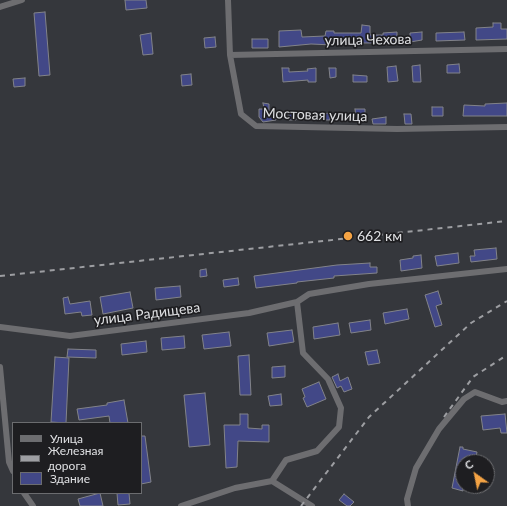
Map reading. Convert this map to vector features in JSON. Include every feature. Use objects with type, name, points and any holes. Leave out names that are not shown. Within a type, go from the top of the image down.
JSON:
[{"type":"street","points":[[0,7],[22,0]]},
{"type":"street","name":"Мостовая улица","points":[[228,0],[230,55],[241,114],[256,126],[397,129],[507,128]]},
{"type":"street","name":"улица Чехова","points":[[230,55],[507,48]]},
{"type":"street","name":"улица Радищева","points":[[0,327],[70,336],[249,314],[296,302],[309,294],[369,284],[507,269]]},
{"type":"street","points":[[272,481],[286,460],[317,451],[339,427],[341,408],[328,379],[303,354],[296,302]]},
{"type":"street","points":[[0,367],[9,462],[12,469]]},
{"type":"street","points":[[408,506],[407,499],[416,468],[439,430],[464,399],[475,392],[502,402],[507,401]]},
{"type":"street","points":[[180,506],[235,488],[272,481],[312,506]]},
{"type":"street","points":[[25,494],[33,506]]},
{"type":"building","points":[[125,0],[146,0],[147,8],[126,10]]},
{"type":"building","points":[[45,12],[50,75],[39,76],[34,13]]},
{"type":"building","points":[[493,23],[501,23],[501,29],[507,29],[507,39],[476,40],[476,28],[493,27]]},
{"type":"building","points":[[362,25],[370,26],[370,35],[383,35],[383,33],[397,32],[397,41],[375,43],[334,43],[333,45],[311,44],[279,47],[279,31],[301,30],[302,37],[325,36],[326,31],[334,31],[334,33],[361,33]]},
{"type":"building","points":[[422,32],[422,40],[410,42],[410,33]]},
{"type":"building","points":[[464,32],[465,40],[436,41],[436,33]]},
{"type":"building","points":[[151,33],[153,54],[143,55],[140,35]]},
{"type":"building","points":[[215,37],[216,47],[205,48],[204,38]]},
{"type":"building","points":[[252,39],[268,39],[268,48],[252,48]]},
{"type":"building","points":[[459,64],[460,73],[447,73],[447,65]]},
{"type":"building","points":[[420,65],[421,82],[413,82],[412,66]]},
{"type":"building","points":[[396,66],[398,81],[388,82],[387,67]]},
{"type":"building","points":[[282,68],[289,68],[289,72],[308,71],[307,69],[316,68],[316,82],[308,82],[308,80],[283,82]]},
{"type":"building","points":[[329,68],[336,68],[336,77],[330,78]]},
{"type":"building","points":[[191,74],[192,85],[182,86],[181,75]]},
{"type":"building","points":[[353,75],[367,76],[367,82],[353,82]]},
{"type":"building","points":[[25,78],[25,86],[14,87],[13,79]]},
{"type":"building","points":[[263,103],[269,104],[269,114],[276,113],[276,120],[263,122],[259,117],[259,109],[264,109]]},
{"type":"building","points":[[507,103],[507,116],[463,116],[464,105],[485,106],[485,104]]},
{"type":"building","points":[[432,107],[443,107],[443,116],[432,116]]},
{"type":"building","points":[[355,109],[365,109],[365,119],[356,119]]},
{"type":"building","points":[[289,112],[295,112],[296,120],[289,120]]},
{"type":"building","points":[[329,113],[330,120],[323,120],[322,114]]},
{"type":"building","points":[[404,114],[411,114],[412,124],[405,124]]},
{"type":"building","points":[[386,117],[386,124],[373,124],[372,119]]},
{"type":"building","points":[[496,248],[497,259],[471,262],[470,256],[475,256],[474,250]]},
{"type":"building","points":[[458,253],[459,263],[437,266],[435,256]]},
{"type":"building","points":[[421,255],[422,268],[401,271],[400,260]]},
{"type":"building","points":[[370,263],[370,267],[377,267],[377,273],[334,276],[334,278],[256,288],[254,276],[337,265]]},
{"type":"building","points":[[206,269],[207,276],[200,277],[200,270]]},
{"type":"building","points":[[238,278],[239,285],[224,287],[223,280]]},
{"type":"building","points":[[180,286],[181,297],[156,300],[155,288]]},
{"type":"building","points":[[438,291],[442,304],[436,306],[442,325],[435,327],[425,295]]},
{"type":"building","points":[[130,292],[133,308],[103,314],[100,297]]},
{"type":"building","points":[[68,297],[70,304],[90,301],[92,315],[82,316],[81,312],[65,314],[63,298]]},
{"type":"building","points":[[407,309],[409,319],[385,324],[383,313]]},
{"type":"building","points":[[370,320],[371,330],[351,333],[349,323]]},
{"type":"building","points":[[338,323],[340,335],[314,339],[313,327]]},
{"type":"building","points":[[292,330],[294,342],[269,346],[267,333]]},
{"type":"building","points":[[229,332],[231,346],[204,349],[202,335]]},
{"type":"building","points":[[184,336],[185,348],[162,350],[161,338]]},
{"type":"building","points":[[146,341],[147,352],[122,355],[121,344]]},
{"type":"building","points":[[68,349],[96,350],[96,358],[67,357]]},
{"type":"building","points":[[377,350],[380,363],[368,365],[365,352]]},
{"type":"building","points":[[249,355],[251,395],[240,395],[238,356]]},
{"type":"building","points":[[55,357],[69,358],[66,422],[51,422]]},
{"type":"building","points":[[285,366],[285,377],[272,378],[272,367]]},
{"type":"building","points":[[338,374],[340,381],[348,377],[352,389],[344,392],[341,386],[337,388],[332,377]]},
{"type":"building","points":[[319,382],[326,399],[307,407],[303,398],[305,397],[302,389]]},
{"type":"building","points":[[205,393],[210,445],[189,447],[184,395]]},
{"type":"building","points":[[281,394],[282,405],[270,406],[268,396]]},
{"type":"building","points":[[124,400],[128,422],[110,422],[109,416],[79,420],[77,409],[107,405],[107,403]]},
{"type":"building","points":[[240,414],[248,414],[248,428],[262,429],[262,425],[269,425],[269,442],[238,441],[237,467],[226,468],[224,425],[240,425]]},
{"type":"building","points":[[505,414],[507,433],[501,433],[500,428],[483,430],[481,416]]},
{"type":"building","points":[[142,436],[145,436],[151,482],[142,484]]},
{"type":"building","points":[[460,447],[477,452],[477,454],[459,454]]},
{"type":"building","points":[[455,473],[455,489],[452,488]]},
{"type":"building","points":[[100,494],[103,506],[80,506],[78,499]]},
{"type":"building","points":[[117,494],[129,494],[130,504],[118,505]]},
{"type":"building","points":[[344,494],[354,502],[350,506],[347,506],[339,500]]},
{"type":"railway","points":[[0,276],[507,221]]},
{"type":"railway","points":[[301,506],[369,417],[471,323],[507,301]]},
{"type":"railway","points":[[444,417],[473,377],[507,355]]},
{"type":"place","name":"662 км","points":[[348,236]]}]
